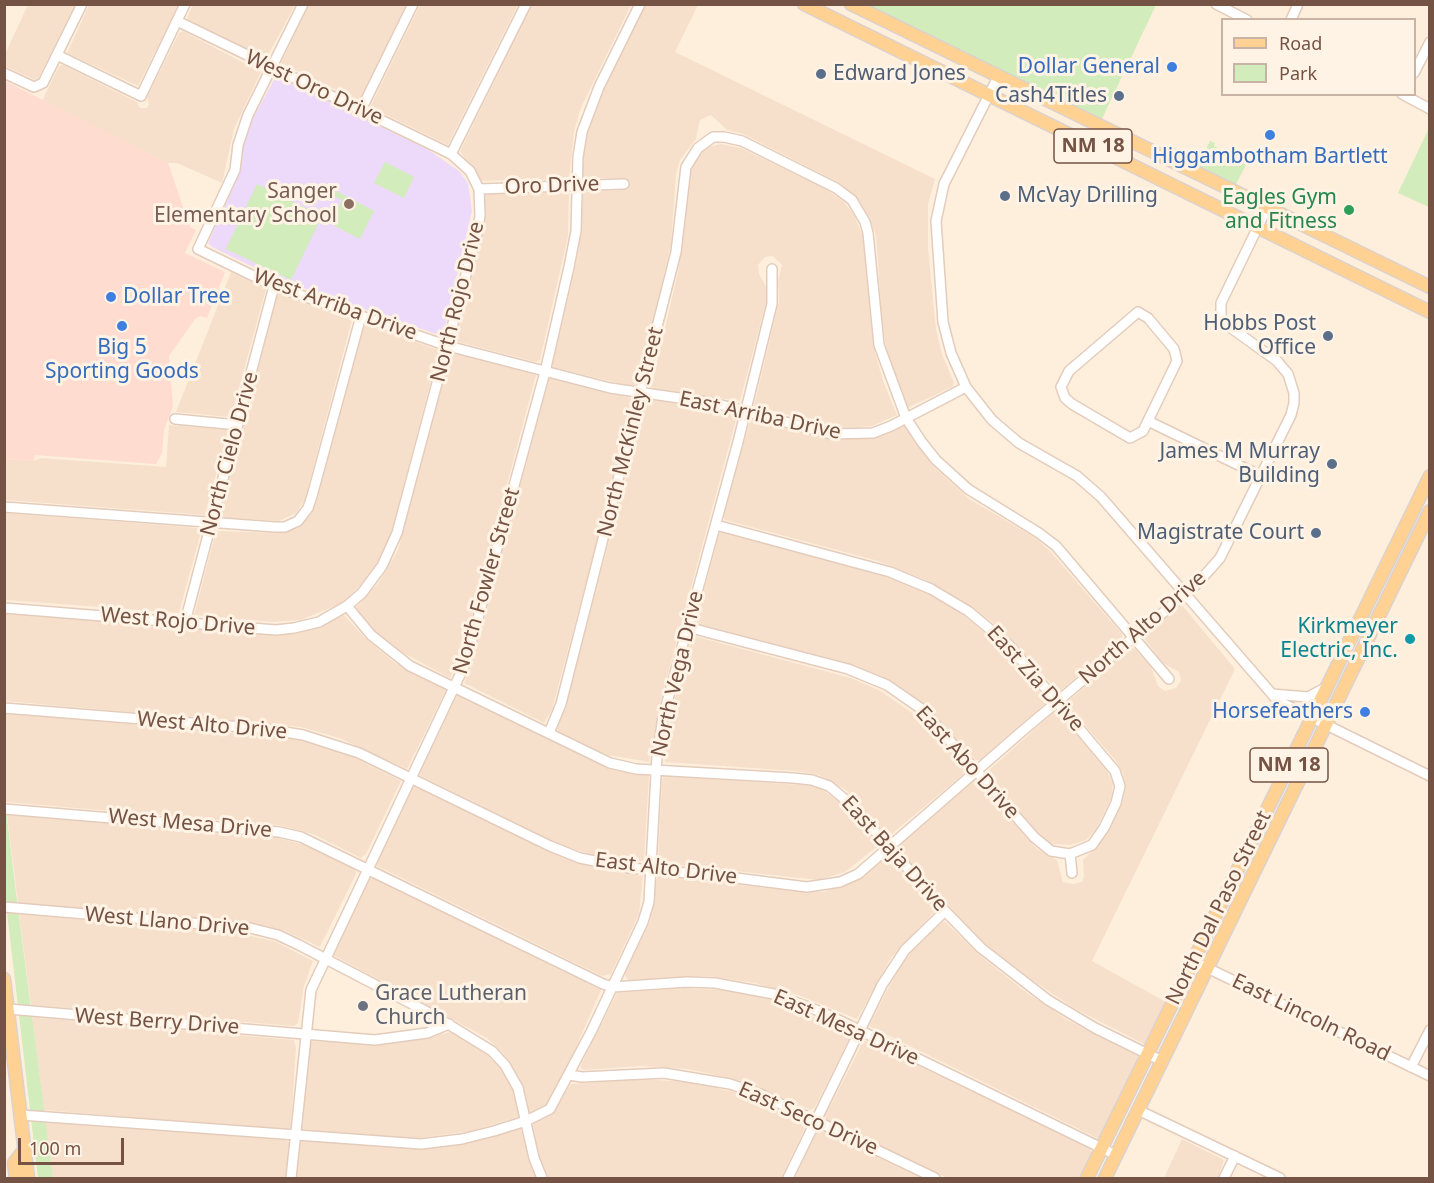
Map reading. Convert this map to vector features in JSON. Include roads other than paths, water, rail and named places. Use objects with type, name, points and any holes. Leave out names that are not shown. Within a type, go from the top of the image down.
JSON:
[{"type":"main road","name":"NM 18","points":[[804,4],[1430,312]]},
{"type":"main road","name":"NM 18","points":[[851,4],[1430,287]]},
{"type":"main road","points":[[1382,289],[1396,271]]},
{"type":"main road","name":"North Dal Paso Street","points":[[1087,1179],[1430,476]]},
{"type":"main road","name":"North Dal Paso Street","points":[[1105,1179],[1430,511]]},
{"type":"main road","points":[[4,979],[28,1179]]},
{"type":"main road","points":[[16,1179],[14,1163],[25,1149]]},
{"type":"street","points":[[4,73],[37,87],[43,83],[82,4]]},
{"type":"street","points":[[57,55],[141,96],[185,4]]},
{"type":"street","points":[[272,67],[303,4]]},
{"type":"street","points":[[362,110],[413,4]]},
{"type":"street","points":[[479,189],[470,171],[451,154],[526,4]]},
{"type":"street","name":"North Fowler Street","points":[[291,1179],[311,990],[455,688],[478,624],[545,372],[573,248],[578,157],[588,111],[640,4]]},
{"type":"street","points":[[1216,4],[1243,18]]},
{"type":"street","points":[[1292,18],[1298,4]]},
{"type":"street","name":"West Oro Drive","points":[[177,21],[451,154]]},
{"type":"street","points":[[1416,69],[1430,42]]},
{"type":"street","name":"West Arriba Drive","points":[[272,67],[240,136],[235,170],[229,186],[198,249],[274,286],[448,346],[545,372]]},
{"type":"street","points":[[998,76],[944,184],[936,221],[943,322],[951,353],[966,387],[992,420],[1019,443],[1077,476],[1101,497],[1271,694],[1311,719],[1430,777]]},
{"type":"street","points":[[1405,96],[1430,109]]},
{"type":"street","name":"North McKinley Street","points":[[549,733],[561,704],[676,252],[686,167],[698,148],[713,138],[724,137],[742,141],[836,188],[852,200],[866,222],[871,252],[874,318],[879,345],[906,418]]},
{"type":"street","name":"Oro Drive","points":[[479,189],[624,183]]},
{"type":"street","name":"North Rojo Drive","points":[[347,606],[371,581],[393,545],[448,346],[480,216],[479,189]]},
{"type":"street","name":"North Alto Drive","points":[[890,847],[976,771],[1186,594],[1220,558],[1291,415],[1293,390],[1288,374],[1277,361],[1227,325],[1221,310],[1221,303],[1267,208]]},
{"type":"street","name":"North Vega Drive","points":[[21,1115],[421,1144],[462,1139],[526,1121],[550,1109],[613,987],[647,911],[652,870],[656,770],[663,717],[746,411],[772,304],[772,269]]},
{"type":"street","name":"North Cielo Drive","points":[[185,622],[274,286]]},
{"type":"street","points":[[1138,312],[1148,318],[1174,350],[1177,361],[1148,421],[1143,432],[1130,438],[1072,404],[1065,398],[1061,387],[1069,371],[1138,312]]},
{"type":"street","points":[[4,507],[275,527],[285,527],[298,521],[308,508],[361,316]]},
{"type":"street","name":"East Arriba Drive","points":[[545,372],[641,393],[693,399],[831,434],[845,435],[873,432],[966,387]]},
{"type":"street","points":[[175,418],[238,425]]},
{"type":"street","points":[[906,418],[936,460],[952,476],[980,499],[1039,532],[1056,546],[1169,679]]},
{"type":"street","points":[[1148,421],[1261,476]]},
{"type":"street","name":"East Zia Drive","points":[[716,525],[875,567],[931,589],[968,611],[994,632],[1058,701],[1119,779],[1119,794],[1104,828],[1092,844],[1070,854]]},
{"type":"street","name":"West Rojo Drive","points":[[4,608],[276,630],[319,622],[347,606]]},
{"type":"street","name":"East Baja Drive","points":[[347,606],[371,635],[410,666],[610,763],[656,770],[792,778],[821,783],[844,797],[945,911],[981,948],[1048,1000],[1095,1028],[1162,1061]]},
{"type":"street","name":"East Abo Drive","points":[[687,627],[848,669],[887,685],[923,710],[1042,845],[1051,851],[1070,854]]},
{"type":"street","points":[[1271,694],[1308,697],[1327,687]]},
{"type":"street","name":"West Alto Drive","points":[[4,708],[267,729],[303,735],[342,746],[412,778]]},
{"type":"street","name":"East Alto Drive","points":[[412,778],[561,851],[606,864],[807,887],[826,886],[858,874],[890,847]]},
{"type":"street","name":"West Mesa Drive","points":[[4,809],[279,831],[316,843],[367,869]]},
{"type":"street","points":[[1070,854],[1072,873]]},
{"type":"street","name":"East Mesa Drive","points":[[367,869],[613,987],[687,982],[737,985],[790,1000],[860,1030],[1116,1155]]},
{"type":"street","name":"West Llano Drive","points":[[4,907],[250,928],[278,935],[449,1024],[484,1045],[506,1065],[518,1088],[542,1179]]},
{"type":"street","points":[[788,1179],[894,965],[920,934],[945,911]]},
{"type":"street","name":"East Lincoln Road","points":[[1193,961],[1430,1076]]},
{"type":"street","name":"West Berry Drive","points":[[8,1009],[375,1040],[428,1033],[449,1024]]},
{"type":"street","points":[[1411,1067],[1430,1030]]},
{"type":"street","name":"East Seco Drive","points":[[569,1075],[582,1077],[664,1073],[699,1078],[760,1094],[935,1179]]},
{"type":"street","points":[[1138,1110],[1280,1179]]},
{"type":"street","points":[[1224,1179],[1234,1156]]},
{"type":"place","name":"Dollar General","points":[[1172,67]]},
{"type":"place","name":"Edward Jones","points":[[821,74]]},
{"type":"place","name":"Cash4Titles","points":[[1119,96]]},
{"type":"place","name":"Higgambotham Bartlett","points":[[1270,135]]},
{"type":"place","name":"McVay Drilling","points":[[1005,196]]},
{"type":"place","name":"Sanger Elementary School","points":[[349,204]]},
{"type":"place","name":"Eagles Gym and Fitness","points":[[1349,210]]},
{"type":"place","name":"Dollar Tree","points":[[111,297]]},
{"type":"place","name":"Big 5 Sporting Goods","points":[[122,326]]},
{"type":"place","name":"Hobbs Post Office","points":[[1328,336]]},
{"type":"place","name":"James M Murray Building","points":[[1332,464]]},
{"type":"place","name":"Magistrate Court","points":[[1316,533]]},
{"type":"place","name":"Kirkmeyer Electric, Inc.","points":[[1410,639]]},
{"type":"place","name":"Horsefeathers","points":[[1365,712]]},
{"type":"place","name":"Grace Lutheran Church","points":[[363,1006]]}]
